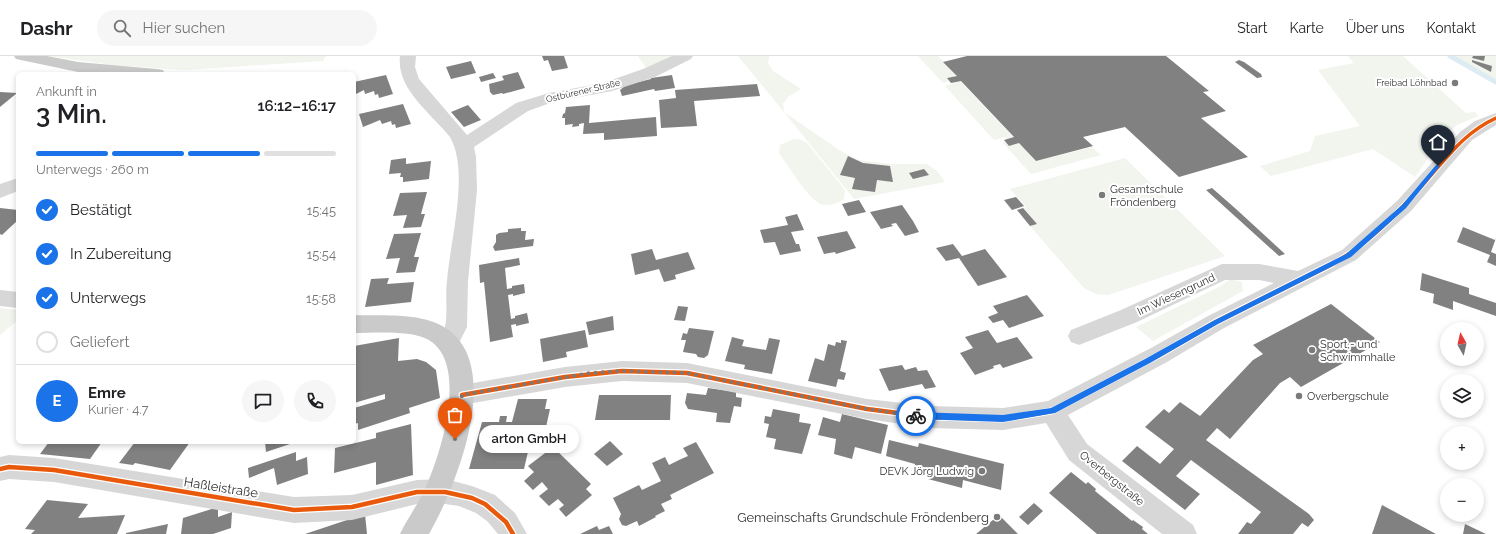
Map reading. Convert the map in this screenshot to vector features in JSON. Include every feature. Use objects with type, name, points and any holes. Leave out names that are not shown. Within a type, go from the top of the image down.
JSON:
[{"type":"main road","points":[[22,56],[78,67],[134,72]]},
{"type":"main road","points":[[356,324],[421,329],[436,334],[448,343],[458,364],[462,395],[458,425],[453,446],[437,492],[414,534]]},
{"type":"street","points":[[408,56],[407,73],[417,88],[455,131],[464,145],[468,175],[458,276],[456,328],[448,343]]},
{"type":"street","name":"Ostbürener Straße","points":[[464,145],[522,107],[549,98],[606,87],[642,75],[685,56]]},
{"type":"street","points":[[462,395],[590,373],[630,371],[687,373],[867,409],[929,417],[1003,419],[1052,411],[1114,380],[1216,322],[1301,280],[1354,251],[1404,206],[1466,136],[1481,125],[1496,118]]},
{"type":"street","points":[[0,191],[16,185]]},
{"type":"street","name":"Im Wiesengrund","points":[[1079,336],[1129,316],[1222,272],[1259,272],[1301,280]]},
{"type":"street","points":[[0,298],[16,300]]},
{"type":"street","name":"Overbergstraße","points":[[1052,411],[1078,452],[1183,534]]},
{"type":"street","name":"Haßleistraße","points":[[0,469],[9,467],[54,470],[294,510],[329,510],[361,506],[418,492],[437,492],[469,496],[492,508],[509,524],[514,534]]},
{"type":"shaded area","points":[[47,56],[326,56],[323,61],[185,70],[113,65]]},
{"type":"shaded area","points":[[638,56],[683,56],[649,72]]},
{"type":"shaded area","points":[[738,56],[769,56],[768,63],[773,71],[801,89],[788,97],[783,104],[784,112]]},
{"type":"shaded area","points":[[918,56],[938,56],[957,76],[948,78],[950,81],[943,83]]},
{"type":"shaded area","points":[[1348,56],[1403,56],[1466,113],[1475,112],[1478,116],[1457,125],[1440,141],[1415,177],[1373,149],[1271,176],[1260,166],[1310,151],[1315,136],[1360,126],[1318,70],[1354,63]]},
{"type":"shaded area","points":[[1450,56],[1496,56],[1496,83]]},
{"type":"shaded area","points":[[960,81],[1013,137],[1007,139],[1005,137],[994,140],[945,86]]},
{"type":"shaded area","points":[[784,112],[839,150],[858,160],[891,164],[927,164],[938,172],[945,182],[854,199]]},
{"type":"shaded area","points":[[794,139],[799,139],[807,143],[845,190],[844,199],[834,204],[823,205],[805,190],[779,153],[780,145]]},
{"type":"shaded area","points":[[1005,142],[1009,146],[1019,143],[1036,161],[1092,147],[1101,155],[1031,174],[1003,143]]},
{"type":"shaded area","points":[[1125,158],[1225,256],[1108,295],[1096,294],[1084,288],[1030,226],[1036,224],[1023,208],[1026,207],[1010,189]]},
{"type":"shaded area","points":[[1231,279],[1242,282],[1243,291],[1153,341],[1136,327],[1219,287]]},
{"type":"shaded area","points":[[0,308],[16,310],[16,322],[0,335]]},
{"type":"building","points":[[542,56],[564,56],[568,68],[552,71],[548,60],[544,61]]},
{"type":"building","points":[[967,56],[1166,56],[1209,91],[1203,92],[1226,111],[1201,118],[1248,157],[1179,177],[1125,127],[1083,137],[1093,146],[1036,161],[1019,143],[1009,146],[1004,140],[1014,137],[961,81],[951,83],[947,78],[957,76],[943,62]]},
{"type":"building","points":[[1473,56],[1485,56],[1484,61],[1472,58]]},
{"type":"building","points":[[1239,60],[1261,74],[1262,77],[1257,78],[1235,62]]},
{"type":"building","points":[[1472,60],[1492,66],[1491,72],[1472,62]]},
{"type":"building","points":[[471,61],[476,73],[451,79],[446,67]]},
{"type":"building","points":[[518,72],[525,88],[503,94],[493,95],[490,92],[489,84],[504,80],[502,76]]},
{"type":"building","points":[[493,73],[496,78],[481,82],[479,77]]},
{"type":"building","points":[[386,75],[393,94],[379,98],[378,94],[375,95],[374,91],[365,94],[364,90],[356,94],[356,82]]},
{"type":"building","points":[[672,75],[675,88],[655,91],[654,89],[622,96],[620,90],[626,85],[651,78]]},
{"type":"building","points":[[757,84],[760,96],[694,101],[697,126],[661,128],[659,100],[676,98],[675,90]]},
{"type":"building","points":[[0,92],[16,93],[16,94],[0,107]]},
{"type":"building","points":[[403,104],[411,124],[396,128],[395,124],[392,125],[391,121],[382,124],[380,120],[363,127],[359,114]]},
{"type":"building","points":[[468,105],[481,120],[464,127],[451,112]]},
{"type":"building","points":[[590,105],[589,123],[656,117],[657,136],[604,140],[604,133],[583,134],[584,123],[579,124],[579,126],[572,127],[573,124],[565,125],[565,118],[562,118],[566,107]]},
{"type":"building","points":[[848,156],[863,163],[890,166],[893,182],[877,180],[875,192],[852,189],[855,178],[840,175]]},
{"type":"building","points":[[406,158],[406,164],[431,161],[429,179],[403,182],[403,177],[400,177],[401,173],[389,174],[391,160]]},
{"type":"building","points":[[924,169],[929,175],[913,179],[909,173]]},
{"type":"building","points":[[1212,188],[1285,254],[1279,256],[1206,190]]},
{"type":"building","points":[[427,192],[421,214],[425,214],[421,227],[403,228],[407,215],[393,216],[400,193]]},
{"type":"building","points":[[1016,197],[1024,206],[1012,210],[1004,200]]},
{"type":"building","points":[[859,200],[866,212],[848,216],[842,204]]},
{"type":"building","points":[[902,205],[919,232],[905,236],[896,223],[891,224],[893,226],[881,229],[870,212]]},
{"type":"building","points":[[0,208],[16,210],[16,222],[2,235],[0,234]]},
{"type":"building","points":[[1023,208],[1037,224],[1030,226],[1017,210]]},
{"type":"building","points":[[797,214],[804,230],[791,232],[796,244],[799,244],[801,251],[780,255],[775,242],[764,243],[760,230],[788,225],[785,217]]},
{"type":"building","points":[[1463,227],[1495,240],[1496,238],[1491,252],[1496,254],[1496,266],[1487,262],[1490,255],[1457,242]]},
{"type":"building","points":[[521,228],[521,231],[526,231],[525,240],[534,239],[533,246],[495,251],[493,247],[496,242],[496,235],[499,233],[508,232],[508,229]]},
{"type":"building","points":[[847,231],[856,248],[836,254],[835,252],[824,254],[817,237]]},
{"type":"building","points":[[421,233],[414,257],[419,257],[415,272],[396,273],[400,258],[386,259],[394,234]]},
{"type":"building","points":[[953,244],[962,256],[985,249],[1007,277],[978,286],[959,258],[946,261],[936,248]]},
{"type":"building","points":[[652,249],[656,260],[688,252],[695,269],[675,275],[676,279],[664,282],[659,269],[635,275],[631,254]]},
{"type":"building","points":[[519,258],[520,265],[505,268],[507,289],[512,288],[512,286],[524,284],[525,293],[513,296],[513,294],[508,295],[511,319],[515,318],[515,316],[527,313],[529,323],[516,326],[516,324],[511,325],[513,337],[490,342],[484,282],[480,283],[479,265]]},
{"type":"building","points":[[1422,273],[1469,288],[1469,294],[1496,303],[1496,316],[1453,301],[1453,310],[1433,303],[1434,294],[1420,290]]},
{"type":"building","points":[[389,278],[387,284],[414,282],[411,302],[365,307],[371,279]]},
{"type":"building","points":[[1027,295],[1044,316],[1009,328],[1003,320],[993,323],[988,317],[998,313],[993,306]]},
{"type":"building","points":[[1331,304],[1380,342],[1301,387],[1290,377],[1280,383],[1230,439],[1217,428],[1206,440],[1309,514],[1314,520],[1308,527],[1302,523],[1293,534],[1238,534],[1247,522],[1251,524],[1261,512],[1191,460],[1176,476],[1200,494],[1185,510],[1122,461],[1137,446],[1160,464],[1174,449],[1145,427],[1164,409],[1169,413],[1180,402],[1200,416],[1253,360],[1263,354],[1253,345]]},
{"type":"building","points":[[678,306],[688,307],[685,321],[674,320]]},
{"type":"building","points":[[613,316],[614,330],[589,335],[586,322]]},
{"type":"building","points":[[689,328],[714,331],[708,355],[704,358],[698,357],[696,354],[683,352],[686,340],[681,340],[683,333],[687,334]]},
{"type":"building","points":[[585,330],[588,347],[566,352],[567,357],[543,362],[540,339]]},
{"type":"building","points":[[988,330],[997,343],[1017,337],[1033,358],[1003,368],[1000,364],[993,366],[994,368],[975,375],[960,353],[973,348],[965,337]]},
{"type":"building","points":[[732,337],[744,340],[742,346],[766,350],[769,338],[780,340],[772,374],[744,369],[745,365],[725,361]]},
{"type":"building","points":[[399,338],[398,361],[417,359],[426,362],[436,370],[440,398],[409,408],[410,413],[358,430],[358,423],[356,424],[356,407],[385,399],[385,394],[356,402],[356,346]]},
{"type":"building","points":[[841,340],[847,341],[840,371],[846,373],[844,380],[838,379],[836,387],[808,381],[815,358],[824,361],[828,344],[835,346],[836,342],[841,343]]},
{"type":"building","points":[[902,365],[905,370],[916,367],[918,371],[927,370],[936,387],[925,389],[922,384],[889,391],[879,369]]},
{"type":"building","points":[[708,388],[736,392],[736,397],[742,398],[741,407],[734,406],[730,423],[716,422],[717,413],[688,409],[685,403],[687,393],[706,395]]},
{"type":"building","points":[[599,395],[671,395],[670,420],[595,420]]},
{"type":"building","points":[[518,399],[547,399],[545,409],[550,409],[544,436],[535,436],[533,443],[530,443],[524,469],[469,469],[482,422],[499,422],[500,416],[507,416],[506,422],[512,422]]},
{"type":"building","points":[[773,409],[800,414],[799,422],[811,424],[802,454],[774,449],[776,439],[766,437],[769,424],[764,423],[765,416],[771,417]]},
{"type":"building","points":[[842,414],[888,425],[881,454],[855,447],[852,459],[834,454],[836,439],[818,435],[823,417],[840,422]]},
{"type":"building","points":[[411,424],[413,475],[376,485],[376,462],[334,473],[335,448],[376,438],[376,433]]},
{"type":"building","points":[[889,440],[918,447],[919,443],[1004,464],[1001,490],[963,480],[962,488],[928,479],[930,471],[915,467],[915,464],[886,456]]},
{"type":"building","points":[[610,441],[623,454],[607,466],[594,454]]},
{"type":"building","points":[[696,442],[714,473],[670,495],[672,499],[661,504],[665,511],[655,516],[656,517],[639,526],[637,521],[626,526],[622,525],[619,519],[621,514],[613,498],[639,485],[642,490],[661,481],[652,463],[665,457],[669,465],[688,456],[683,448]]},
{"type":"building","points":[[48,444],[101,444],[90,459],[40,454]]},
{"type":"building","points":[[133,444],[189,444],[170,470],[135,463],[133,465],[119,463]]},
{"type":"building","points":[[265,444],[290,444],[266,452]]},
{"type":"building","points":[[553,447],[591,484],[586,489],[592,495],[566,517],[559,509],[564,505],[558,499],[549,506],[539,496],[548,489],[542,482],[533,490],[524,481],[534,472],[528,466]]},
{"type":"building","points":[[296,452],[296,461],[307,457],[308,474],[277,485],[274,468],[249,478],[248,468]]},
{"type":"building","points":[[1071,472],[1086,484],[1088,482],[1096,489],[1095,491],[1132,521],[1133,520],[1143,527],[1142,529],[1148,534],[1097,534],[1049,493]]},
{"type":"building","points":[[47,500],[88,504],[78,518],[125,515],[117,534],[31,534],[35,530],[25,529]]},
{"type":"building","points":[[1034,503],[1043,511],[1028,525],[1019,517]]},
{"type":"building","points":[[1382,505],[1436,534],[1372,534]]},
{"type":"building","points":[[218,507],[218,517],[232,512],[231,528],[213,534],[181,534],[183,518]]},
{"type":"building","points":[[365,514],[367,534],[305,534]]},
{"type":"building","points":[[999,515],[1018,534],[976,534]]},
{"type":"building","points":[[168,524],[166,534],[126,534],[126,533]]},
{"type":"building","points":[[1465,524],[1486,534],[1463,534]]},
{"type":"building","points":[[597,526],[599,530],[609,526],[613,534],[580,534]]},
{"type":"waterway","points":[[1450,56],[1496,82]]},
{"type":"cycle path","points":[[462,395],[565,377],[622,371],[687,373],[867,409],[929,417],[1003,419],[1052,411],[1159,355],[1216,322],[1349,255],[1404,206],[1466,136],[1481,125],[1496,118]]},
{"type":"cycle path","points":[[0,469],[9,467],[54,470],[294,510],[327,510],[352,507],[417,492],[445,492],[459,494],[485,504],[506,522],[513,534]]},
{"type":"way so far","points":[[455,439],[462,395],[540,380],[590,373],[622,371],[687,373],[867,409],[916,416]]},
{"type":"place","name":"Freibad Löhnbad","points":[[1455,83]]},
{"type":"place","name":"Gesamtschule Fröndenberg","points":[[1102,195]]},
{"type":"place","name":"Sport,- und Schwimmhalle","points":[[1312,350]]},
{"type":"place","name":"Overbergschule","points":[[1299,396]]},
{"type":"place","name":"arton GmbH","points":[[455,439]]},
{"type":"place","name":"DEVK Jörg Ludwig","points":[[982,471]]},
{"type":"place","name":"Gemeinschafts Grundschule Fröndenberg","points":[[997,517]]},
{"type":"route","points":[[916,416],[1003,419],[1052,411],[1114,380],[1216,322],[1348,255],[1376,233],[1404,206],[1438,166]]}]
